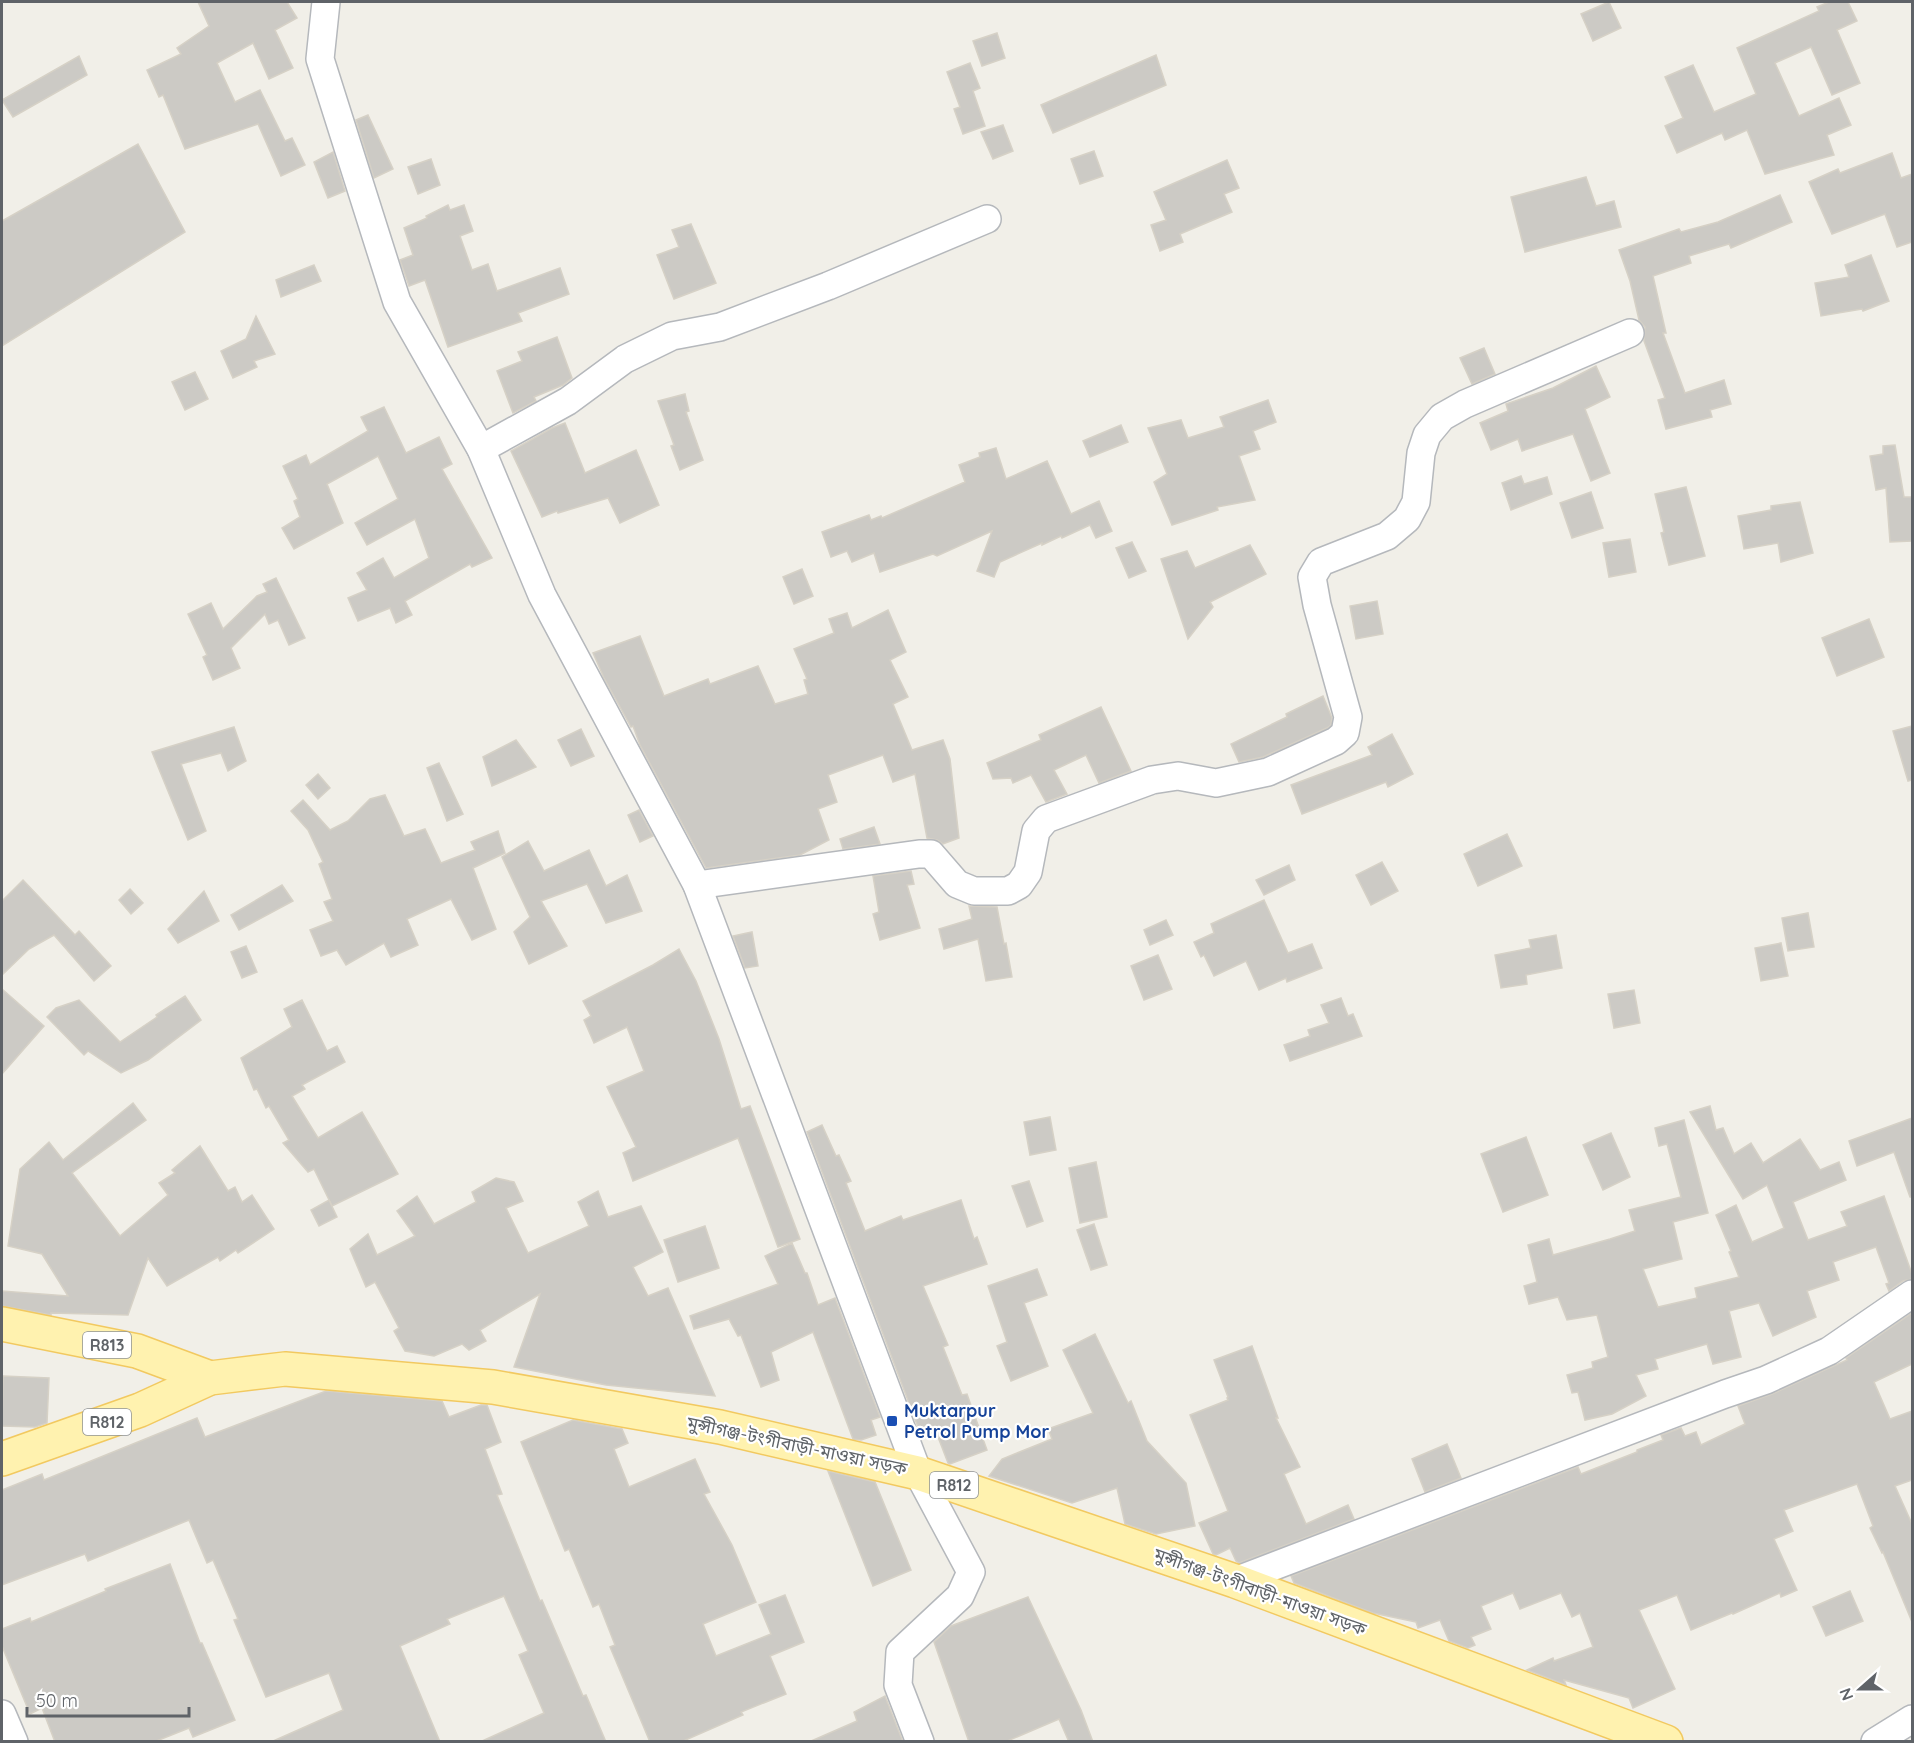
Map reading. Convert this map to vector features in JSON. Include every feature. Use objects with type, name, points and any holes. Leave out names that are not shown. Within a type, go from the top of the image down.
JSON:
[{"type":"main road","name":"R813","points":[[2,1324],[137,1351],[210,1378]]},
{"type":"main road","name":"মুন্সীগঞ্জ-টংগীবাড়ী-মাওয়া সড়ক","points":[[210,1378],[285,1369],[493,1387],[720,1427],[918,1473],[1235,1581],[1666,1742]]},
{"type":"main road","name":"R812","points":[[2,1459],[140,1410],[210,1378]]},
{"type":"street","points":[[326,2],[320,59],[398,302],[482,448],[542,595],[697,885],[918,1473],[971,1572],[960,1596],[900,1652],[898,1685],[921,1742]]},
{"type":"street","points":[[482,448],[568,401],[626,359],[672,336],[720,327],[828,286],[987,219]]},
{"type":"street","points":[[697,885],[931,854],[957,884],[974,891],[1008,891],[1019,885],[1028,872],[1036,831],[1046,819],[1152,780],[1178,776],[1216,783],[1268,772],[1336,741],[1345,733],[1348,717],[1311,577],[1321,562],[1387,536],[1407,519],[1416,502],[1421,453],[1427,435],[1442,417],[1466,404],[1630,333]]},
{"type":"street","points":[[1235,1581],[1766,1380],[1829,1351],[1912,1294]]},
{"type":"street","points":[[2,1714],[14,1742]]},
{"type":"street","points":[[1875,1742],[1912,1719]]},
{"type":"building","points":[[198,2],[287,2],[297,18],[275,30],[293,68],[269,79],[253,43],[217,63],[235,102],[260,90],[285,141],[292,138],[305,165],[281,176],[258,124],[185,149],[163,95],[159,97],[147,70],[181,54],[177,48],[209,26]]},
{"type":"building","points":[[1609,2],[1621,28],[1593,41],[1581,14]]},
{"type":"building","points":[[1829,2],[1848,2],[1857,21],[1837,30],[1860,83],[1832,95],[1811,47],[1775,63],[1799,116],[1839,98],[1851,125],[1827,135],[1834,155],[1765,174],[1747,130],[1725,140],[1722,133],[1677,153],[1665,126],[1683,118],[1665,77],[1693,65],[1714,112],[1756,94],[1737,48],[1819,11],[1817,7]]},
{"type":"building","points":[[997,33],[1005,58],[982,66],[973,41]]},
{"type":"building","points":[[1156,55],[1166,85],[1053,133],[1041,105]]},
{"type":"building","points":[[79,56],[87,75],[13,117],[2,100]]},
{"type":"building","points":[[970,63],[980,88],[973,91],[985,126],[963,134],[954,109],[960,107],[947,72]]},
{"type":"building","points":[[368,115],[393,169],[374,178],[356,120]]},
{"type":"building","points":[[1003,125],[1013,151],[993,159],[981,132]]},
{"type":"building","points":[[138,144],[185,232],[2,346],[2,221]]},
{"type":"building","points":[[1094,151],[1103,176],[1080,184],[1071,159]]},
{"type":"building","points":[[333,152],[345,191],[328,198],[314,162]]},
{"type":"building","points":[[1892,153],[1901,178],[1912,174],[1912,242],[1897,247],[1885,214],[1832,234],[1809,182],[1838,169],[1840,173]]},
{"type":"building","points":[[431,159],[440,185],[418,194],[408,167]]},
{"type":"building","points":[[1227,160],[1239,188],[1224,194],[1232,212],[1180,234],[1183,242],[1160,251],[1151,225],[1166,220],[1154,192]]},
{"type":"building","points":[[1586,177],[1596,206],[1614,201],[1621,227],[1525,252],[1511,197]]},
{"type":"building","points":[[1780,195],[1792,222],[1731,248],[1729,244],[1689,256],[1691,263],[1653,276],[1666,333],[1663,333],[1685,393],[1724,380],[1731,404],[1710,410],[1712,417],[1666,429],[1658,400],[1665,398],[1644,341],[1645,327],[1639,320],[1630,281],[1619,250],[1679,229],[1681,232],[1718,222]]},
{"type":"building","points":[[448,205],[450,210],[464,205],[473,231],[460,236],[472,270],[488,264],[497,291],[560,268],[569,294],[518,313],[522,321],[448,347],[425,280],[409,286],[400,260],[413,255],[404,228]]},
{"type":"building","points":[[691,224],[716,283],[674,299],[657,255],[679,247],[672,230]]},
{"type":"building","points":[[1871,255],[1889,301],[1863,311],[1862,309],[1821,316],[1815,283],[1849,277],[1845,265]]},
{"type":"building","points":[[314,265],[321,281],[281,297],[276,280]]},
{"type":"building","points":[[256,316],[275,354],[254,361],[257,367],[233,378],[221,351],[246,339]]},
{"type":"building","points":[[557,337],[572,378],[563,385],[534,397],[536,401],[513,413],[497,371],[522,361],[518,352]]},
{"type":"building","points":[[1484,348],[1495,374],[1472,384],[1460,358]]},
{"type":"building","points":[[1596,366],[1610,397],[1585,409],[1610,473],[1591,481],[1573,434],[1522,451],[1518,439],[1491,450],[1480,423],[1508,411],[1506,404],[1553,388]]},
{"type":"building","points":[[195,372],[208,399],[185,410],[172,382]]},
{"type":"building","points":[[685,394],[689,411],[686,412],[703,460],[680,470],[671,446],[674,445],[658,401]]},
{"type":"building","points":[[1268,400],[1276,422],[1253,431],[1260,449],[1239,456],[1255,500],[1217,507],[1218,510],[1172,525],[1154,482],[1167,474],[1148,428],[1181,420],[1188,438],[1224,427],[1220,417]]},
{"type":"building","points":[[384,407],[406,453],[439,437],[452,464],[442,469],[492,558],[472,567],[470,564],[405,601],[412,615],[396,623],[390,608],[358,621],[348,598],[367,590],[357,573],[383,558],[394,578],[429,558],[415,519],[367,545],[355,523],[398,499],[378,456],[327,484],[343,523],[294,549],[282,528],[300,517],[294,501],[298,499],[283,466],[306,455],[310,465],[368,431],[361,417]]},
{"type":"building","points":[[565,423],[585,473],[636,450],[659,505],[620,523],[608,498],[542,517],[511,451]]},
{"type":"building","points":[[1121,425],[1128,442],[1090,457],[1083,441]]},
{"type":"building","points":[[1895,445],[1904,497],[1912,497],[1912,541],[1890,542],[1886,488],[1876,490],[1870,456],[1883,454],[1883,446]]},
{"type":"building","points":[[996,448],[1006,479],[1047,461],[1071,514],[1099,501],[1112,531],[1096,538],[1090,525],[1062,538],[1061,536],[1042,545],[1042,543],[1000,562],[994,577],[977,571],[992,531],[937,556],[933,554],[880,572],[874,553],[852,562],[847,551],[831,557],[822,532],[869,515],[871,520],[881,516],[882,518],[965,482],[959,465],[980,457],[979,453]]},
{"type":"building","points":[[1521,476],[1524,484],[1547,477],[1552,494],[1511,510],[1502,483]]},
{"type":"building","points":[[1686,487],[1705,556],[1669,565],[1655,494]]},
{"type":"building","points":[[1591,492],[1603,528],[1572,538],[1560,503]]},
{"type":"building","points":[[1800,502],[1813,553],[1781,562],[1778,543],[1744,549],[1738,516],[1771,510],[1771,506]]},
{"type":"building","points":[[1630,539],[1636,572],[1609,577],[1603,543]]},
{"type":"building","points":[[1132,542],[1146,571],[1129,578],[1116,548]]},
{"type":"building","points":[[1250,545],[1266,574],[1210,602],[1213,607],[1188,639],[1161,559],[1187,551],[1195,568]]},
{"type":"building","points":[[802,569],[813,596],[794,604],[783,577]]},
{"type":"building","points":[[276,578],[305,638],[289,645],[278,620],[269,624],[265,614],[231,648],[240,668],[213,680],[203,657],[207,655],[188,614],[211,603],[223,629],[257,596],[267,592],[263,584]]},
{"type":"building","points":[[1377,601],[1383,634],[1356,639],[1350,606]]},
{"type":"building","points":[[888,610],[906,652],[890,660],[908,697],[893,704],[912,750],[943,740],[950,759],[959,838],[943,844],[927,838],[915,774],[893,782],[883,755],[828,775],[837,802],[818,809],[829,840],[800,855],[706,868],[640,745],[633,726],[631,727],[604,678],[593,653],[640,636],[664,696],[708,679],[710,684],[758,666],[775,704],[808,694],[804,680],[807,679],[794,649],[834,633],[829,619],[847,613],[852,628]]},
{"type":"building","points":[[1869,619],[1884,657],[1837,676],[1822,638]]},
{"type":"building","points":[[1323,696],[1332,718],[1331,725],[1263,757],[1239,762],[1231,744],[1287,717],[1286,714]]},
{"type":"building","points":[[1101,707],[1131,771],[1099,783],[1086,755],[1054,770],[1067,794],[1046,802],[1031,775],[1013,783],[1011,778],[993,779],[987,763],[1041,740],[1039,735]]},
{"type":"building","points":[[1912,726],[1912,780],[1908,781],[1893,731]]},
{"type":"building","points":[[234,727],[246,761],[228,771],[221,753],[181,764],[206,831],[188,840],[152,752]]},
{"type":"building","points":[[581,729],[594,756],[571,766],[558,740]]},
{"type":"building","points":[[1392,734],[1413,774],[1388,787],[1386,782],[1302,814],[1291,785],[1372,755],[1368,747]]},
{"type":"building","points":[[516,740],[536,767],[492,786],[483,757]]},
{"type":"building","points":[[439,763],[463,814],[447,821],[427,768]]},
{"type":"building","points":[[318,774],[330,788],[318,799],[306,785]]},
{"type":"building","points":[[385,795],[404,836],[425,829],[441,863],[475,850],[471,842],[498,831],[505,853],[473,868],[496,929],[472,940],[451,899],[407,919],[418,945],[391,957],[384,943],[346,965],[337,950],[321,956],[310,930],[333,921],[324,902],[332,899],[319,864],[323,862],[308,830],[291,811],[303,800],[330,830],[348,821],[370,799]]},
{"type":"building","points":[[639,810],[653,836],[640,842],[628,815]]},
{"type":"building","points":[[874,827],[880,844],[843,849],[840,839]]},
{"type":"building","points":[[1507,834],[1522,866],[1478,886],[1464,854]]},
{"type":"building","points":[[528,841],[544,871],[589,850],[606,886],[627,875],[642,911],[606,923],[587,884],[541,901],[567,946],[529,964],[514,932],[530,917],[502,857]]},
{"type":"building","points":[[1382,862],[1398,891],[1371,905],[1356,875]]},
{"type":"building","points":[[1289,865],[1295,880],[1264,895],[1256,880]]},
{"type":"building","points":[[911,871],[914,884],[907,885],[920,928],[880,940],[873,914],[879,912],[873,876]]},
{"type":"building","points":[[23,880],[75,935],[79,931],[111,966],[94,981],[54,935],[29,949],[2,975],[2,901]]},
{"type":"building","points":[[282,885],[293,901],[239,930],[231,915]]},
{"type":"building","points":[[130,889],[143,903],[131,914],[119,900]]},
{"type":"building","points":[[204,891],[219,921],[178,943],[168,929]]},
{"type":"building","points":[[1264,900],[1288,953],[1312,944],[1322,968],[1287,982],[1286,978],[1259,990],[1246,961],[1214,976],[1204,955],[1201,957],[1194,942],[1214,933],[1211,924]]},
{"type":"building","points":[[969,906],[997,907],[1012,977],[986,981],[978,939],[944,949],[939,929],[972,919]]},
{"type":"building","points":[[1808,913],[1814,947],[1788,951],[1782,918]]},
{"type":"building","points":[[1166,920],[1173,935],[1150,945],[1144,930]]},
{"type":"building","points":[[752,932],[758,966],[745,968],[733,936]]},
{"type":"building","points":[[1556,935],[1562,968],[1526,975],[1527,984],[1501,988],[1495,955],[1531,948],[1529,940]]},
{"type":"building","points":[[1781,943],[1788,976],[1761,981],[1755,948]]},
{"type":"building","points":[[246,946],[257,972],[242,978],[231,952]]},
{"type":"building","points":[[679,949],[696,981],[719,1039],[741,1109],[750,1106],[800,1239],[778,1247],[738,1138],[633,1181],[623,1153],[636,1147],[607,1087],[644,1071],[627,1027],[594,1043],[584,1020],[591,1016],[583,1001]]},
{"type":"building","points":[[1158,955],[1172,989],[1144,1000],[1131,966]]},
{"type":"building","points":[[2,989],[44,1026],[2,1074]]},
{"type":"building","points":[[1634,990],[1640,1023],[1614,1028],[1608,994]]},
{"type":"building","points":[[185,996],[201,1020],[148,1060],[121,1073],[88,1051],[84,1055],[47,1017],[56,1008],[79,1000],[120,1042]]},
{"type":"building","points":[[1341,998],[1348,1016],[1353,1014],[1362,1036],[1290,1061],[1284,1045],[1310,1036],[1308,1030],[1329,1023],[1321,1005]]},
{"type":"building","points":[[302,1000],[327,1051],[337,1046],[345,1062],[302,1085],[305,1089],[292,1096],[318,1138],[362,1112],[398,1174],[332,1206],[314,1169],[308,1172],[283,1143],[289,1140],[269,1106],[266,1108],[257,1089],[254,1090],[241,1058],[292,1027],[284,1009]]},
{"type":"building","points":[[133,1103],[146,1120],[72,1173],[120,1236],[168,1195],[159,1183],[175,1173],[172,1170],[200,1146],[228,1191],[235,1187],[242,1202],[252,1195],[274,1229],[238,1253],[236,1250],[220,1261],[218,1257],[167,1286],[148,1258],[128,1315],[51,1313],[51,1315],[2,1306],[2,1291],[68,1296],[42,1254],[8,1246],[20,1169],[49,1142],[63,1160]]},
{"type":"building","points":[[1710,1106],[1716,1130],[1723,1128],[1734,1154],[1751,1143],[1763,1163],[1800,1139],[1820,1170],[1839,1162],[1846,1180],[1793,1202],[1808,1240],[1847,1226],[1841,1212],[1884,1196],[1912,1279],[1903,1281],[1889,1291],[1886,1284],[1889,1283],[1876,1247],[1833,1262],[1839,1280],[1807,1291],[1816,1317],[1773,1336],[1759,1303],[1729,1311],[1741,1357],[1713,1364],[1707,1344],[1655,1359],[1658,1369],[1636,1375],[1646,1396],[1612,1414],[1585,1420],[1578,1392],[1572,1393],[1567,1375],[1593,1368],[1592,1362],[1608,1357],[1597,1315],[1567,1320],[1558,1297],[1529,1304],[1524,1286],[1537,1282],[1528,1245],[1549,1239],[1553,1255],[1610,1239],[1635,1231],[1629,1210],[1681,1197],[1667,1144],[1659,1146],[1655,1128],[1684,1120],[1708,1213],[1673,1222],[1682,1259],[1643,1269],[1658,1307],[1697,1298],[1695,1288],[1739,1277],[1716,1215],[1736,1205],[1752,1242],[1784,1228],[1767,1185],[1743,1199],[1690,1112]]},
{"type":"building","points":[[1050,1117],[1056,1150],[1030,1155],[1024,1122]]},
{"type":"building","points":[[1912,1118],[1912,1197],[1910,1197],[1894,1152],[1857,1166],[1849,1141]]},
{"type":"building","points":[[822,1125],[836,1156],[839,1155],[851,1181],[846,1183],[865,1231],[901,1216],[903,1220],[961,1200],[974,1239],[977,1237],[987,1264],[923,1286],[948,1345],[943,1347],[962,1395],[967,1394],[987,1450],[950,1464],[938,1437],[921,1435],[807,1132]]},
{"type":"building","points":[[1611,1133],[1630,1177],[1603,1190],[1583,1145]]},
{"type":"building","points":[[1526,1137],[1548,1195],[1503,1212],[1481,1154]]},
{"type":"building","points":[[1096,1162],[1107,1217],[1080,1223],[1069,1168]]},
{"type":"building","points":[[496,1178],[514,1182],[523,1201],[506,1208],[528,1253],[589,1226],[578,1202],[598,1191],[608,1217],[641,1206],[663,1252],[633,1267],[648,1296],[668,1288],[715,1396],[606,1385],[514,1367],[540,1294],[480,1330],[486,1341],[469,1350],[462,1344],[434,1356],[405,1351],[394,1331],[399,1328],[375,1282],[366,1287],[350,1249],[368,1234],[377,1255],[415,1236],[397,1211],[417,1196],[434,1224],[476,1202],[472,1192]]},
{"type":"building","points":[[1029,1181],[1043,1221],[1027,1227],[1012,1186]]},
{"type":"building","points":[[329,1200],[337,1217],[319,1226],[311,1210]]},
{"type":"building","points":[[1094,1224],[1107,1265],[1091,1270],[1077,1230]]},
{"type":"building","points":[[705,1226],[719,1268],[678,1282],[664,1240]]},
{"type":"building","points":[[792,1243],[807,1273],[818,1305],[835,1298],[880,1417],[871,1420],[876,1435],[861,1440],[853,1439],[813,1332],[771,1352],[779,1380],[761,1387],[741,1335],[738,1336],[729,1319],[694,1329],[690,1316],[778,1284],[765,1256]]},
{"type":"building","points":[[1037,1269],[1047,1295],[1024,1303],[1048,1366],[1011,1381],[997,1346],[1007,1342],[988,1286]]},
{"type":"building","points":[[1912,1313],[1912,1364],[1874,1382],[1890,1419],[1912,1411],[1912,1480],[1895,1486],[1912,1524],[1912,1622],[1883,1552],[1870,1528],[1873,1526],[1857,1484],[1784,1510],[1793,1531],[1774,1539],[1797,1590],[1781,1597],[1780,1593],[1691,1630],[1677,1595],[1639,1610],[1675,1689],[1633,1708],[1629,1698],[1564,1680],[1566,1685],[1527,1670],[1553,1658],[1554,1661],[1593,1647],[1580,1613],[1572,1617],[1561,1593],[1520,1609],[1513,1593],[1481,1606],[1491,1629],[1471,1637],[1475,1645],[1468,1648],[1449,1641],[1440,1620],[1418,1628],[1416,1622],[1373,1613],[1294,1583],[1291,1576],[1578,1467],[1581,1474],[1637,1452],[1637,1450],[1663,1440],[1661,1435],[1681,1428],[1685,1436],[1696,1432],[1701,1445],[1745,1424],[1738,1406],[1772,1394],[1847,1360],[1846,1358]]},
{"type":"building","points":[[1095,1334],[1128,1403],[1131,1401],[1147,1441],[1186,1483],[1195,1526],[1156,1534],[1125,1524],[1117,1488],[1072,1503],[989,1476],[1002,1459],[1052,1439],[1048,1429],[1093,1413],[1063,1350]]},
{"type":"building","points":[[1252,1346],[1278,1418],[1276,1418],[1300,1467],[1284,1474],[1306,1524],[1348,1505],[1354,1519],[1239,1563],[1230,1548],[1216,1555],[1213,1554],[1199,1523],[1228,1511],[1190,1415],[1228,1400],[1214,1360]]},
{"type":"building","points":[[3,1376],[49,1378],[47,1423],[35,1427],[2,1426]]},
{"type":"building","points":[[326,1391],[442,1401],[449,1417],[481,1405],[487,1405],[501,1442],[485,1449],[502,1494],[497,1495],[540,1601],[542,1600],[583,1696],[586,1695],[606,1742],[480,1742],[544,1713],[519,1655],[528,1651],[504,1596],[447,1619],[450,1624],[400,1646],[440,1742],[271,1742],[343,1710],[329,1673],[266,1697],[234,1620],[238,1619],[213,1560],[207,1563],[189,1520],[88,1561],[85,1554],[2,1585],[2,1490],[42,1474],[44,1480],[197,1418],[205,1437]]},
{"type":"building","points":[[573,1420],[622,1429],[628,1443],[614,1449],[629,1487],[695,1459],[710,1492],[704,1494],[732,1545],[756,1602],[703,1624],[716,1656],[771,1634],[759,1605],[785,1595],[804,1642],[770,1656],[786,1694],[741,1712],[743,1715],[681,1742],[650,1742],[610,1647],[615,1645],[599,1604],[593,1607],[569,1549],[565,1551],[521,1442]]},
{"type":"building","points":[[1447,1444],[1461,1478],[1425,1492],[1412,1459]]},
{"type":"building","points":[[828,1471],[875,1482],[911,1570],[873,1586]]},
{"type":"building","points":[[170,1564],[200,1643],[202,1643],[235,1720],[193,1737],[189,1728],[154,1742],[55,1742],[42,1708],[30,1714],[2,1646],[2,1629],[30,1618],[31,1622],[106,1591],[105,1589]]},
{"type":"building","points":[[1850,1591],[1863,1621],[1826,1636],[1813,1607]]},
{"type":"building","points":[[1028,1597],[1081,1710],[1093,1742],[1069,1742],[1059,1719],[1005,1742],[969,1742],[934,1642],[951,1626]]},
{"type":"building","points":[[885,1696],[903,1742],[809,1742],[857,1721],[854,1712]]},
{"type":"place","name":"Muktarpur Petrol Pump Mor","points":[[892,1421]]}]
